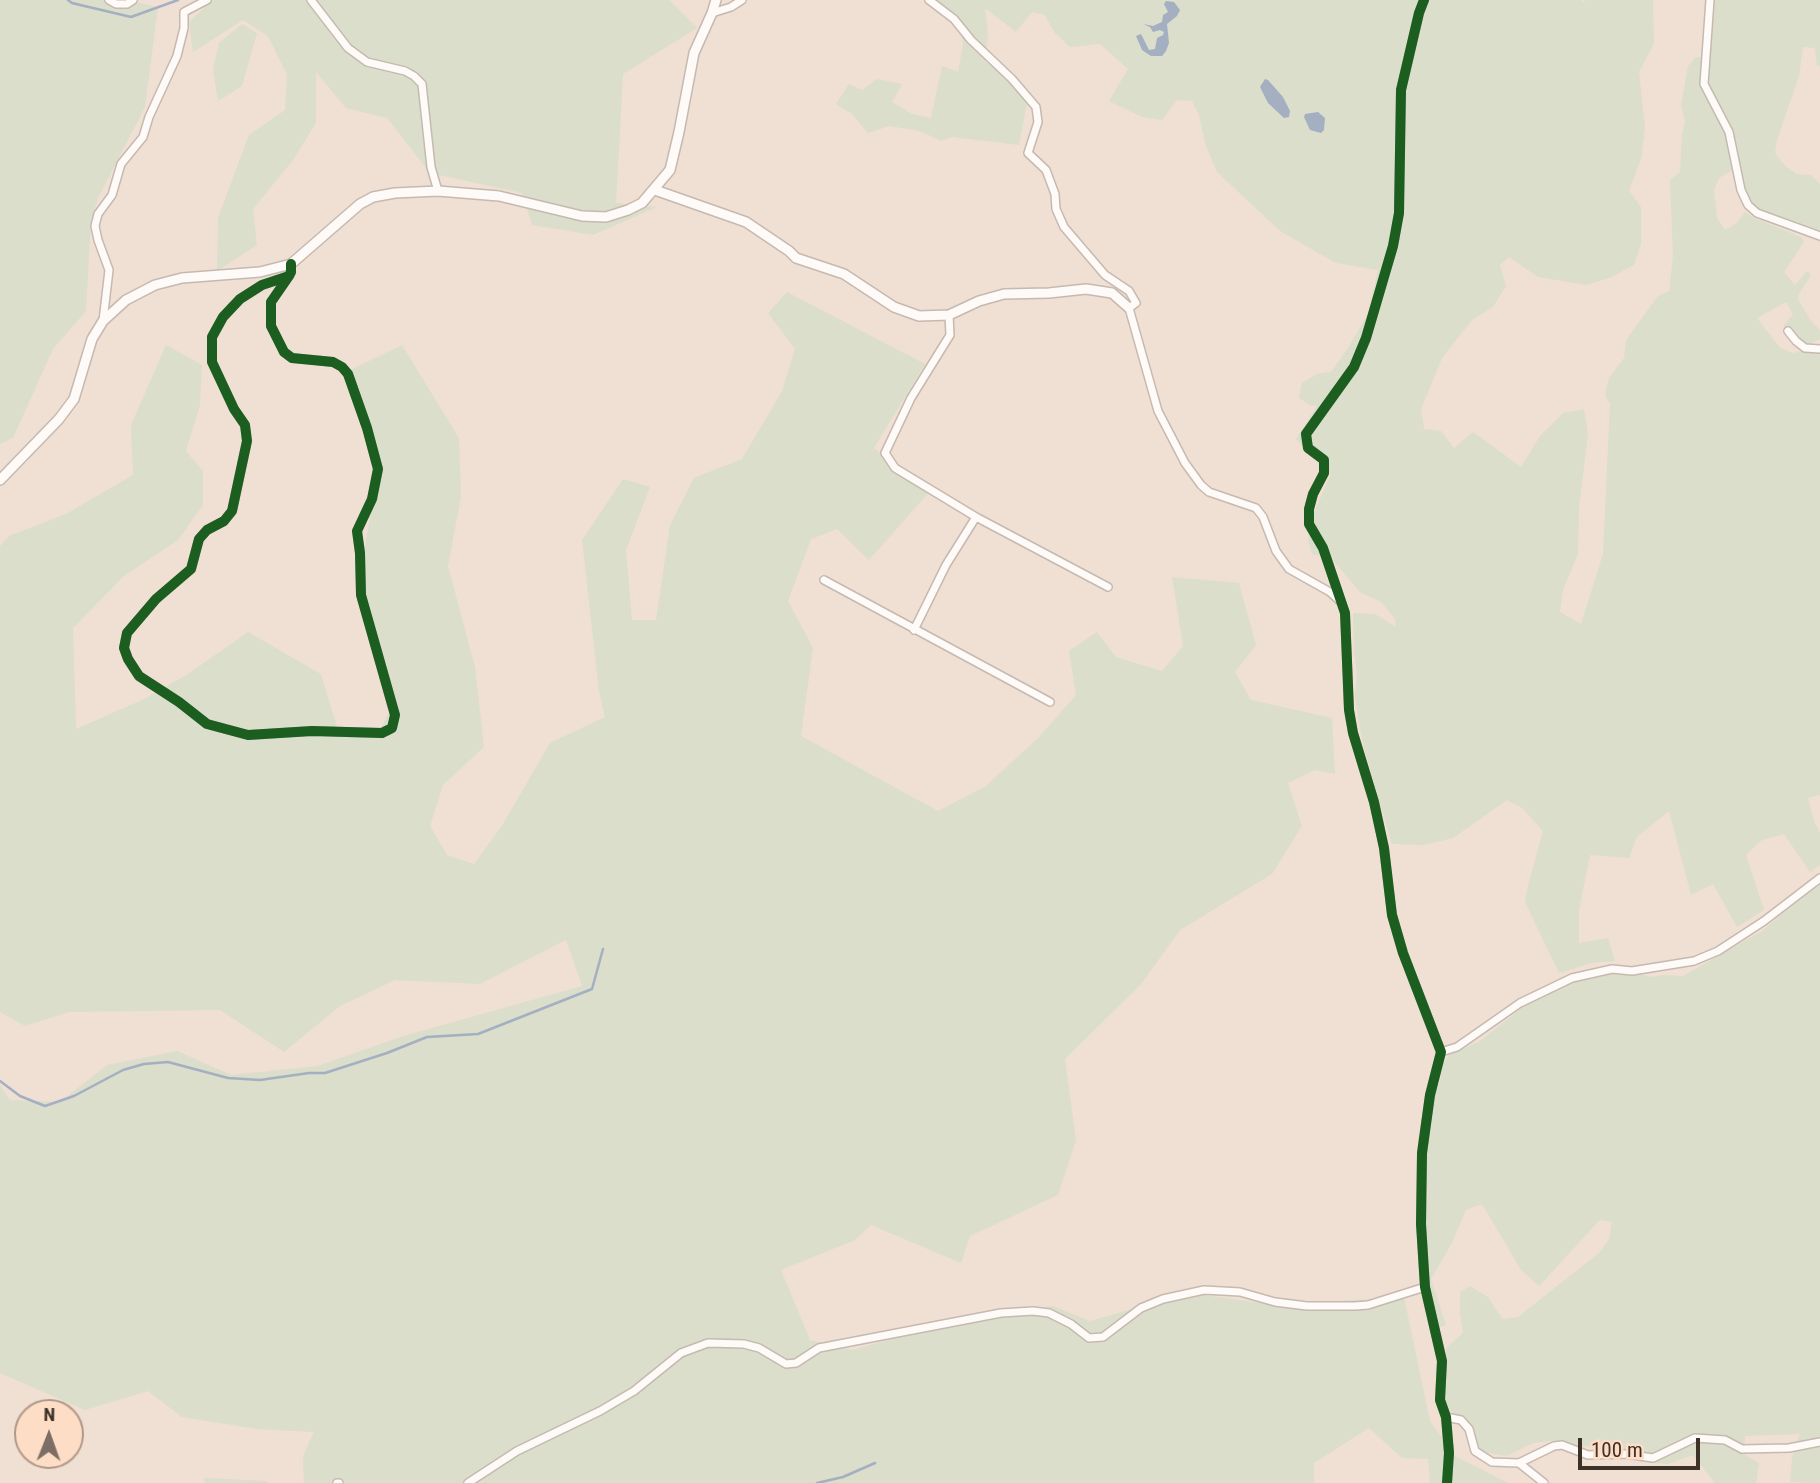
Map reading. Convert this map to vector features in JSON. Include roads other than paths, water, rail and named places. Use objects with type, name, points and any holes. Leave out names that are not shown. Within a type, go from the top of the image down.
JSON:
[{"type":"street","points":[[109,0],[116,4],[127,4],[133,0]]},
{"type":"street","points":[[103,321],[109,270],[97,240],[95,226],[99,214],[112,195],[121,164],[143,136],[177,56],[184,28],[184,12],[207,0]]},
{"type":"street","points":[[311,0],[348,48],[367,62],[405,71],[422,84],[431,167],[438,191]]},
{"type":"street","points":[[0,480],[59,419],[74,398],[92,339],[103,321],[126,300],[155,285],[182,278],[271,271],[291,264],[360,204],[373,197],[395,193],[438,191],[499,196],[582,216],[606,217],[635,206],[655,190],[670,170],[694,53],[716,0]]},
{"type":"street","points":[[712,13],[743,0]]},
{"type":"street","points":[[929,0],[954,19],[1036,107],[1038,122],[1028,153],[1046,170],[1055,194],[1056,209],[1064,227],[1105,275],[1129,291],[1136,303],[1129,308]]},
{"type":"street","points":[[1424,0],[1401,90],[1399,213],[1390,257],[1366,338],[1354,367],[1306,434],[1308,447],[1324,460],[1324,473],[1309,509],[1309,524],[1323,548],[1347,621],[1349,710],[1384,848],[1392,915],[1403,953],[1441,1052],[1430,1095],[1423,1153],[1421,1224],[1426,1287],[1442,1361],[1440,1400],[1446,1417],[1449,1453],[1447,1483]]},
{"type":"street","points":[[1710,0],[1704,84],[1729,132],[1741,190],[1756,214],[1820,236]]},
{"type":"street","points":[[655,190],[746,222],[796,258],[844,274],[902,311],[928,317],[949,315],[979,301],[1004,294],[1086,289],[1112,293],[1129,308],[1158,411],[1185,463],[1201,485],[1209,492],[1256,508],[1263,517],[1276,551],[1289,569],[1330,592],[1341,602]]},
{"type":"street","points":[[289,276],[262,285],[240,299],[223,317],[212,337],[212,362],[230,401],[245,425],[247,441],[232,511],[224,521],[207,530],[199,539],[191,569],[156,599],[134,624],[127,633],[124,648],[139,676],[207,724],[248,735],[312,731],[382,733],[393,728],[395,715],[361,595],[357,531],[372,499],[378,469],[348,374],[333,362],[292,358],[284,352],[271,326],[271,302],[289,276],[291,264]]},
{"type":"street","points":[[949,315],[950,335],[911,398],[885,453],[895,468],[976,517],[1108,587]]},
{"type":"street","points":[[1788,331],[1805,348],[1820,349]]},
{"type":"street","points":[[914,630],[946,565],[976,517]]},
{"type":"street","points":[[824,580],[1049,702]]},
{"type":"street","points":[[1441,1052],[1457,1047],[1520,1003],[1572,978],[1612,969],[1632,971],[1694,961],[1718,951],[1764,921],[1820,878]]},
{"type":"street","points":[[468,1483],[517,1451],[600,1411],[634,1391],[681,1353],[708,1343],[744,1344],[759,1348],[786,1364],[796,1363],[819,1348],[1001,1313],[1049,1313],[1072,1324],[1089,1338],[1103,1337],[1141,1308],[1163,1299],[1204,1290],[1240,1293],[1307,1306],[1355,1306],[1368,1305],[1426,1287]]},
{"type":"street","points":[[1446,1417],[1461,1420],[1469,1429],[1475,1451],[1480,1457],[1492,1462],[1519,1463],[1554,1446],[1562,1445],[1588,1455],[1626,1454],[1653,1458],[1695,1438],[1725,1440],[1742,1449],[1789,1448],[1820,1442]]},
{"type":"street","points":[[1519,1463],[1544,1483]]},
{"type":"water","points":[[1166,1],[1174,2],[1180,10],[1167,24],[1169,43],[1166,51],[1162,56],[1151,56],[1142,50],[1136,36],[1141,34],[1149,50],[1155,49],[1157,38],[1164,32],[1153,32],[1143,24],[1153,26],[1162,22],[1163,15],[1168,12],[1164,4]]},
{"type":"water","points":[[1265,79],[1283,97],[1290,111],[1289,117],[1284,118],[1268,103],[1260,87]]},
{"type":"water","points":[[1318,112],[1325,118],[1324,130],[1321,133],[1310,130],[1304,117],[1305,114]]},
{"type":"waterway","points":[[68,0],[131,17],[178,0]]},
{"type":"waterway","points":[[0,1081],[20,1096],[45,1106],[74,1096],[123,1070],[144,1064],[168,1062],[228,1078],[260,1080],[325,1073],[427,1037],[478,1034],[592,989],[603,949]]},
{"type":"waterway","points":[[817,1483],[843,1477],[875,1463]]}]
